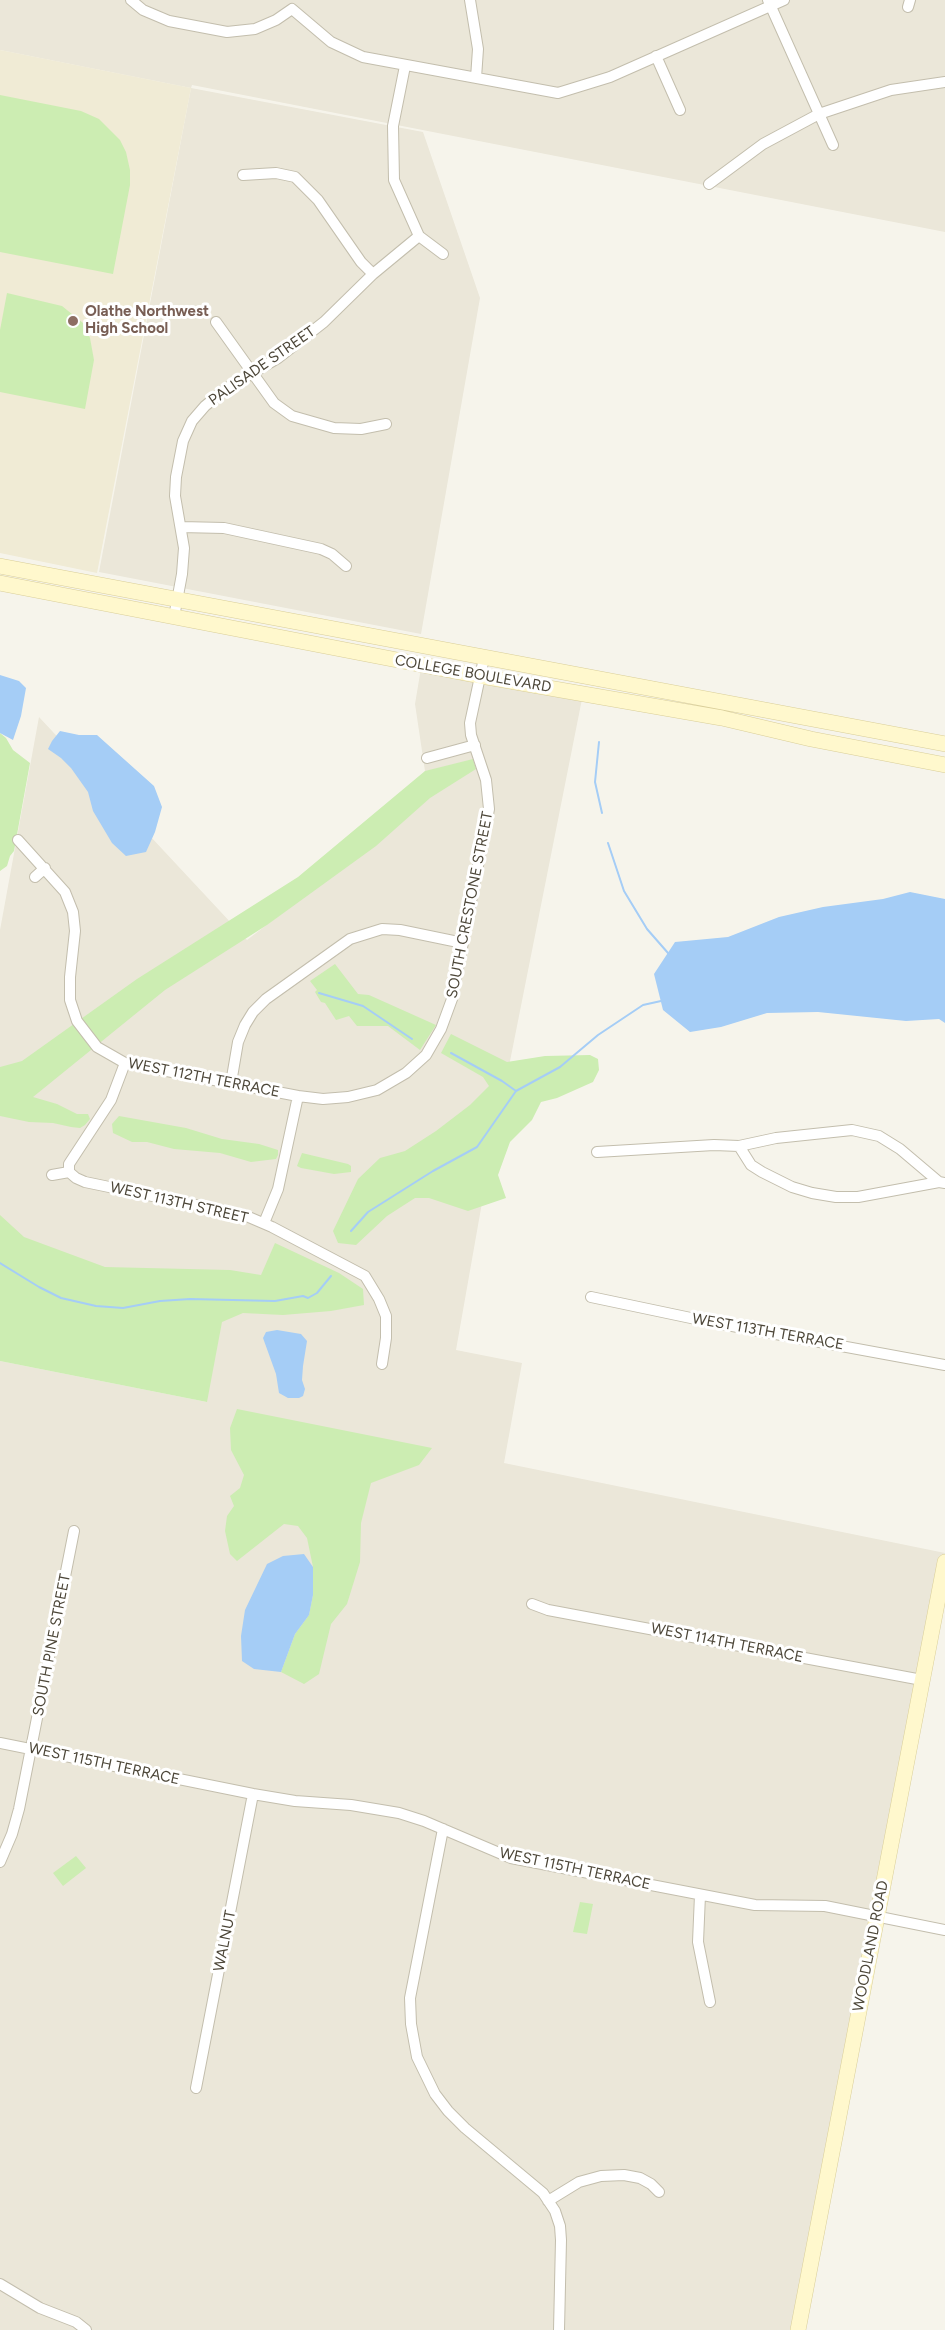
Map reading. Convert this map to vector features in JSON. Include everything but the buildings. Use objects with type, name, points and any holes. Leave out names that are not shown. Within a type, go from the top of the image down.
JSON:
[{"type":"main road","name":"COLLEGE BOULEVARD","points":[[0,566],[945,744]]},
{"type":"main road","name":"COLLEGE BOULEVARD","points":[[0,583],[480,676],[722,718],[811,739],[945,765]]},
{"type":"main road","name":"WOODLAND ROAD","points":[[798,2330],[945,1562]]},
{"type":"street","points":[[131,0],[143,10],[169,21],[228,32],[257,29],[276,20],[296,4],[319,34],[339,48],[363,57],[558,93],[610,77],[769,3],[784,0]]},
{"type":"street","points":[[470,0],[478,49],[476,78]]},
{"type":"street","points":[[769,3],[833,145]]},
{"type":"street","points":[[657,56],[680,110]]},
{"type":"street","points":[[405,66],[393,126],[394,180],[419,236],[442,254]]},
{"type":"street","points":[[709,184],[763,144],[819,114],[891,90],[945,82]]},
{"type":"street","points":[[243,175],[276,173],[295,177],[318,200],[361,262],[373,274]]},
{"type":"street","name":"PALISADE STREET","points":[[174,617],[183,574],[184,548],[175,496],[176,477],[183,441],[192,421],[227,388],[278,358],[324,322],[373,274],[419,236]]},
{"type":"street","points":[[216,322],[274,403],[292,416],[333,428],[361,429],[386,424]]},
{"type":"street","points":[[181,527],[224,528],[321,549],[332,554],[346,566]]},
{"type":"street","name":"SOUTH CRESTONE STREET","points":[[298,1096],[323,1099],[348,1097],[377,1090],[406,1073],[426,1055],[441,1029],[452,999],[489,809],[486,780],[471,735],[471,723],[484,658]]},
{"type":"street","points":[[427,758],[475,745]]},
{"type":"street","name":"WEST 112TH TERRACE","points":[[18,840],[65,892],[73,912],[75,931],[70,1000],[77,1022],[97,1047],[125,1063],[298,1096]]},
{"type":"street","points":[[35,877],[45,868]]},
{"type":"street","points":[[231,1083],[238,1041],[253,1012],[266,999],[350,939],[382,929],[400,930],[463,943]]},
{"type":"street","points":[[52,1175],[69,1172],[69,1164],[111,1100],[125,1063]]},
{"type":"street","points":[[264,1223],[278,1189],[298,1096]]},
{"type":"street","points":[[597,1152],[714,1145],[739,1146],[804,1134],[839,1130],[863,1131],[891,1143],[942,1182]]},
{"type":"street","points":[[739,1146],[751,1165],[792,1187],[812,1193],[836,1197],[858,1197],[942,1182]]},
{"type":"street","name":"WEST 113TH STREET","points":[[69,1172],[85,1182],[244,1215],[264,1223],[364,1276],[379,1299],[386,1316],[386,1338],[382,1364]]},
{"type":"street","name":"WEST 113TH TERRACE","points":[[591,1297],[705,1321],[945,1365]]},
{"type":"street","name":"SOUTH PINE STREET","points":[[0,1862],[12,1834],[32,1749],[74,1531]]},
{"type":"street","name":"WEST 114TH TERRACE","points":[[532,1604],[548,1610],[922,1680]]},
{"type":"street","name":"WEST 115TH TERRACE","points":[[0,1743],[253,1794],[399,1813],[511,1858],[755,1905],[825,1906],[945,1930]]},
{"type":"street","name":"WALNUT","points":[[196,2088],[253,1794]]},
{"type":"street","points":[[443,1829],[411,1988],[411,2024],[417,2057],[435,2094],[448,2110],[465,2128],[543,2193],[555,2211],[560,2226],[559,2330]]},
{"type":"street","points":[[700,1895],[698,1942],[710,2002]]},
{"type":"street","points":[[548,2201],[579,2182],[601,2176],[624,2175],[640,2178],[659,2192]]},
{"type":"street","points":[[0,2284],[40,2308],[76,2322],[86,2330]]},
{"type":"shaded area","points":[[0,0],[945,0],[945,232],[192,85],[191,88],[0,50]]},
{"type":"shaded area","name":"Olathe Northwest High School","points":[[0,50],[191,88],[97,573],[0,553]]},
{"type":"shaded area","points":[[191,88],[423,132],[480,298],[421,634],[99,572]]},
{"type":"shaded area","points":[[421,668],[582,699],[483,1197],[456,1350],[522,1363],[504,1463],[945,1553],[797,2330],[0,2330],[0,1361],[207,1402],[0,1275],[0,930],[39,717],[247,940],[393,828],[425,771],[415,704]]},
{"type":"green space","points":[[0,95],[81,111],[99,119],[120,140],[126,152],[130,170],[130,185],[113,274],[0,252]]},
{"type":"green space","points":[[7,293],[62,306],[83,323],[90,338],[94,360],[85,409],[0,392],[0,330]]},
{"type":"green space","points":[[0,733],[13,750],[30,763],[14,851],[7,866],[0,871]]},
{"type":"green space","points":[[473,759],[476,769],[430,798],[376,846],[267,925],[165,990],[33,1097],[57,1104],[77,1114],[88,1114],[90,1119],[85,1125],[80,1128],[0,1116],[0,1067],[22,1061],[137,979],[298,877],[425,771]]},
{"type":"green space","points":[[335,964],[358,994],[369,995],[436,1025],[420,1050],[388,1026],[357,1026],[349,1016],[336,1020],[325,1003],[321,1002],[315,992],[317,990],[310,981]]},
{"type":"green space","points":[[451,1034],[507,1062],[545,1056],[590,1055],[598,1059],[599,1070],[593,1082],[557,1098],[541,1102],[532,1120],[510,1142],[498,1175],[506,1198],[468,1211],[429,1198],[415,1198],[387,1216],[356,1245],[338,1243],[333,1231],[358,1179],[380,1158],[405,1151],[436,1131],[470,1105],[489,1086],[483,1077],[441,1053]]},
{"type":"green space","points":[[119,1116],[186,1128],[222,1139],[259,1144],[278,1150],[278,1155],[276,1159],[251,1162],[220,1153],[174,1149],[147,1142],[132,1142],[113,1133],[112,1124]]},
{"type":"green space","points":[[302,1153],[348,1164],[351,1166],[351,1172],[334,1174],[301,1168],[297,1166]]},
{"type":"green space","points":[[0,1215],[24,1237],[105,1267],[230,1270],[261,1275],[275,1243],[339,1273],[363,1289],[364,1305],[331,1311],[283,1315],[243,1313],[222,1322],[207,1402],[0,1361]]},
{"type":"green space","points":[[237,1409],[432,1448],[419,1465],[371,1483],[361,1523],[360,1562],[347,1604],[331,1624],[319,1674],[304,1684],[281,1672],[295,1634],[309,1615],[313,1595],[313,1567],[307,1538],[298,1526],[284,1524],[237,1561],[230,1554],[225,1531],[227,1516],[234,1506],[230,1496],[240,1488],[244,1475],[231,1450],[230,1428]]},
{"type":"green space","points":[[76,1856],[86,1868],[63,1886],[53,1873]]},
{"type":"green space","points":[[580,1902],[593,1904],[587,1934],[573,1932]]},
{"type":"water","points":[[0,675],[19,681],[26,688],[21,716],[13,740],[0,733]]},
{"type":"water","points":[[60,731],[79,735],[97,735],[154,786],[162,807],[146,852],[126,856],[112,843],[93,811],[88,792],[71,768],[48,749]]},
{"type":"water","points":[[910,892],[945,899],[945,1023],[939,1019],[906,1021],[818,1012],[767,1013],[721,1027],[690,1032],[663,1010],[654,974],[675,942],[728,937],[779,917],[823,907],[883,899]]},
{"type":"water","points":[[277,1330],[301,1334],[307,1341],[302,1380],[305,1389],[303,1396],[299,1398],[288,1398],[279,1393],[276,1374],[263,1338],[266,1332]]},
{"type":"water","points":[[304,1554],[313,1567],[313,1595],[309,1615],[295,1634],[281,1672],[254,1669],[242,1661],[241,1636],[245,1610],[267,1564],[283,1556]]},
{"type":"waterway","points":[[599,742],[595,782],[602,813]]},
{"type":"waterway","points":[[608,843],[624,891],[647,929],[668,953]]},
{"type":"waterway","points":[[319,993],[363,1006],[412,1039]]},
{"type":"waterway","points":[[351,1231],[368,1212],[433,1171],[477,1147],[516,1091],[560,1067],[598,1035],[643,1005],[661,1001]]},
{"type":"waterway","points":[[451,1053],[516,1091]]},
{"type":"waterway","points":[[0,1263],[61,1298],[96,1306],[123,1308],[160,1301],[190,1299],[275,1301],[303,1296],[308,1298],[317,1293],[331,1276]]},
{"type":"place","name":"Olathe Northwest High School","points":[[73,321]]}]
